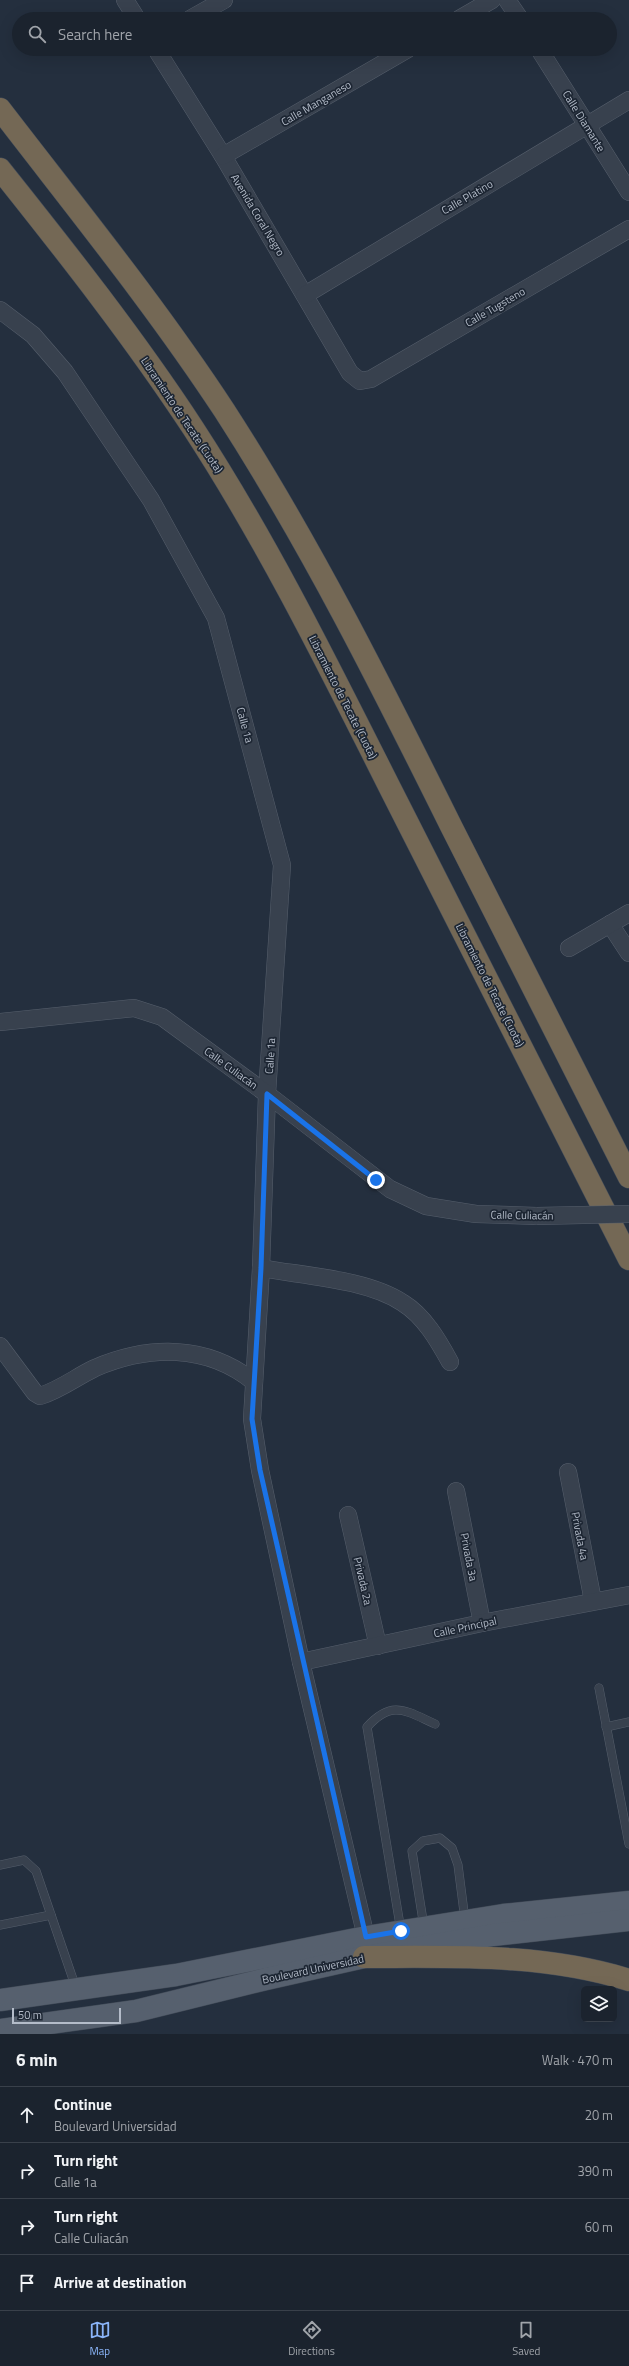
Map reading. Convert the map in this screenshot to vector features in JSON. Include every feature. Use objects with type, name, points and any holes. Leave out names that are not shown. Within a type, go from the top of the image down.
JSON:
[{"type":"highway","points":[[0,109],[170,332],[224,410],[316,563],[380,683],[629,1177]]},
{"type":"highway","name":"Libramiento de Tecate (Cuota)","points":[[0,169],[90,284],[152,369],[193,429],[271,559],[348,706],[629,1259]]},
{"type":"highway","points":[[365,1947],[556,1962],[629,1980]]},
{"type":"main road","name":"Boulevard Universidad","points":[[0,2030],[136,2011],[266,1978],[365,1947],[401,1931],[503,1915],[629,1902]]},
{"type":"main road","name":"Boulevard Universidad","points":[[0,2000],[365,1947],[629,1920]]},
{"type":"street","points":[[125,0],[133,12]]},
{"type":"street","points":[[203,12],[224,0]]},
{"type":"street","points":[[471,12],[492,0]]},
{"type":"street","points":[[507,0],[515,12]]},
{"type":"street","name":"Avenida Coral Negro","points":[[160,56],[223,156],[350,373],[360,381]]},
{"type":"street","name":"Calle Manganeso","points":[[223,156],[396,56]]},
{"type":"street","name":"Calle Diamante","points":[[543,56],[629,192]]},
{"type":"street","name":"Calle Platino","points":[[305,295],[629,100]]},
{"type":"street","name":"Calle Tugsteno","points":[[360,381],[371,379],[629,229]]},
{"type":"street","name":"Calle 1a","points":[[0,310],[33,335],[65,372],[151,500],[216,618],[282,866],[267,1094],[261,1268],[252,1419],[260,1470],[301,1662],[365,1947]]},
{"type":"street","points":[[570,948],[629,913]]},
{"type":"street","points":[[610,924],[629,953]]},
{"type":"street","name":"Calle Culiacán","points":[[0,1022],[134,1008],[162,1017],[267,1094],[376,1180],[390,1189],[426,1206],[476,1214],[537,1216],[629,1214]]},
{"type":"street","points":[[261,1268],[377,1289],[404,1303],[416,1314],[427,1326],[450,1362]]},
{"type":"street","points":[[0,1346],[35,1393],[40,1396],[49,1393],[95,1369],[135,1354],[157,1351],[202,1356],[222,1361],[239,1370],[254,1382]]},
{"type":"street","name":"Privada 4a","points":[[568,1472],[593,1601]]},
{"type":"street","name":"Privada 3a","points":[[456,1491],[482,1623]]},
{"type":"street","name":"Privada 2a","points":[[348,1515],[378,1646]]},
{"type":"street","name":"Calle Principal","points":[[301,1662],[482,1623],[629,1595]]},
{"type":"lane","points":[[599,1688],[629,1844]]},
{"type":"lane","points":[[401,1931],[367,1727],[378,1715],[400,1708],[435,1724]]},
{"type":"lane","points":[[606,1727],[629,1722]]},
{"type":"lane","points":[[424,1928],[412,1851],[423,1840],[440,1838],[452,1848],[458,1865],[466,1921]]},
{"type":"lane","points":[[0,1865],[24,1860],[36,1871],[76,1989]]},
{"type":"lane","points":[[0,1925],[51,1915]]},
{"type":"route","points":[[376,1180],[267,1094],[261,1268],[252,1419],[260,1470],[301,1662],[366,1937],[401,1931]]}]
